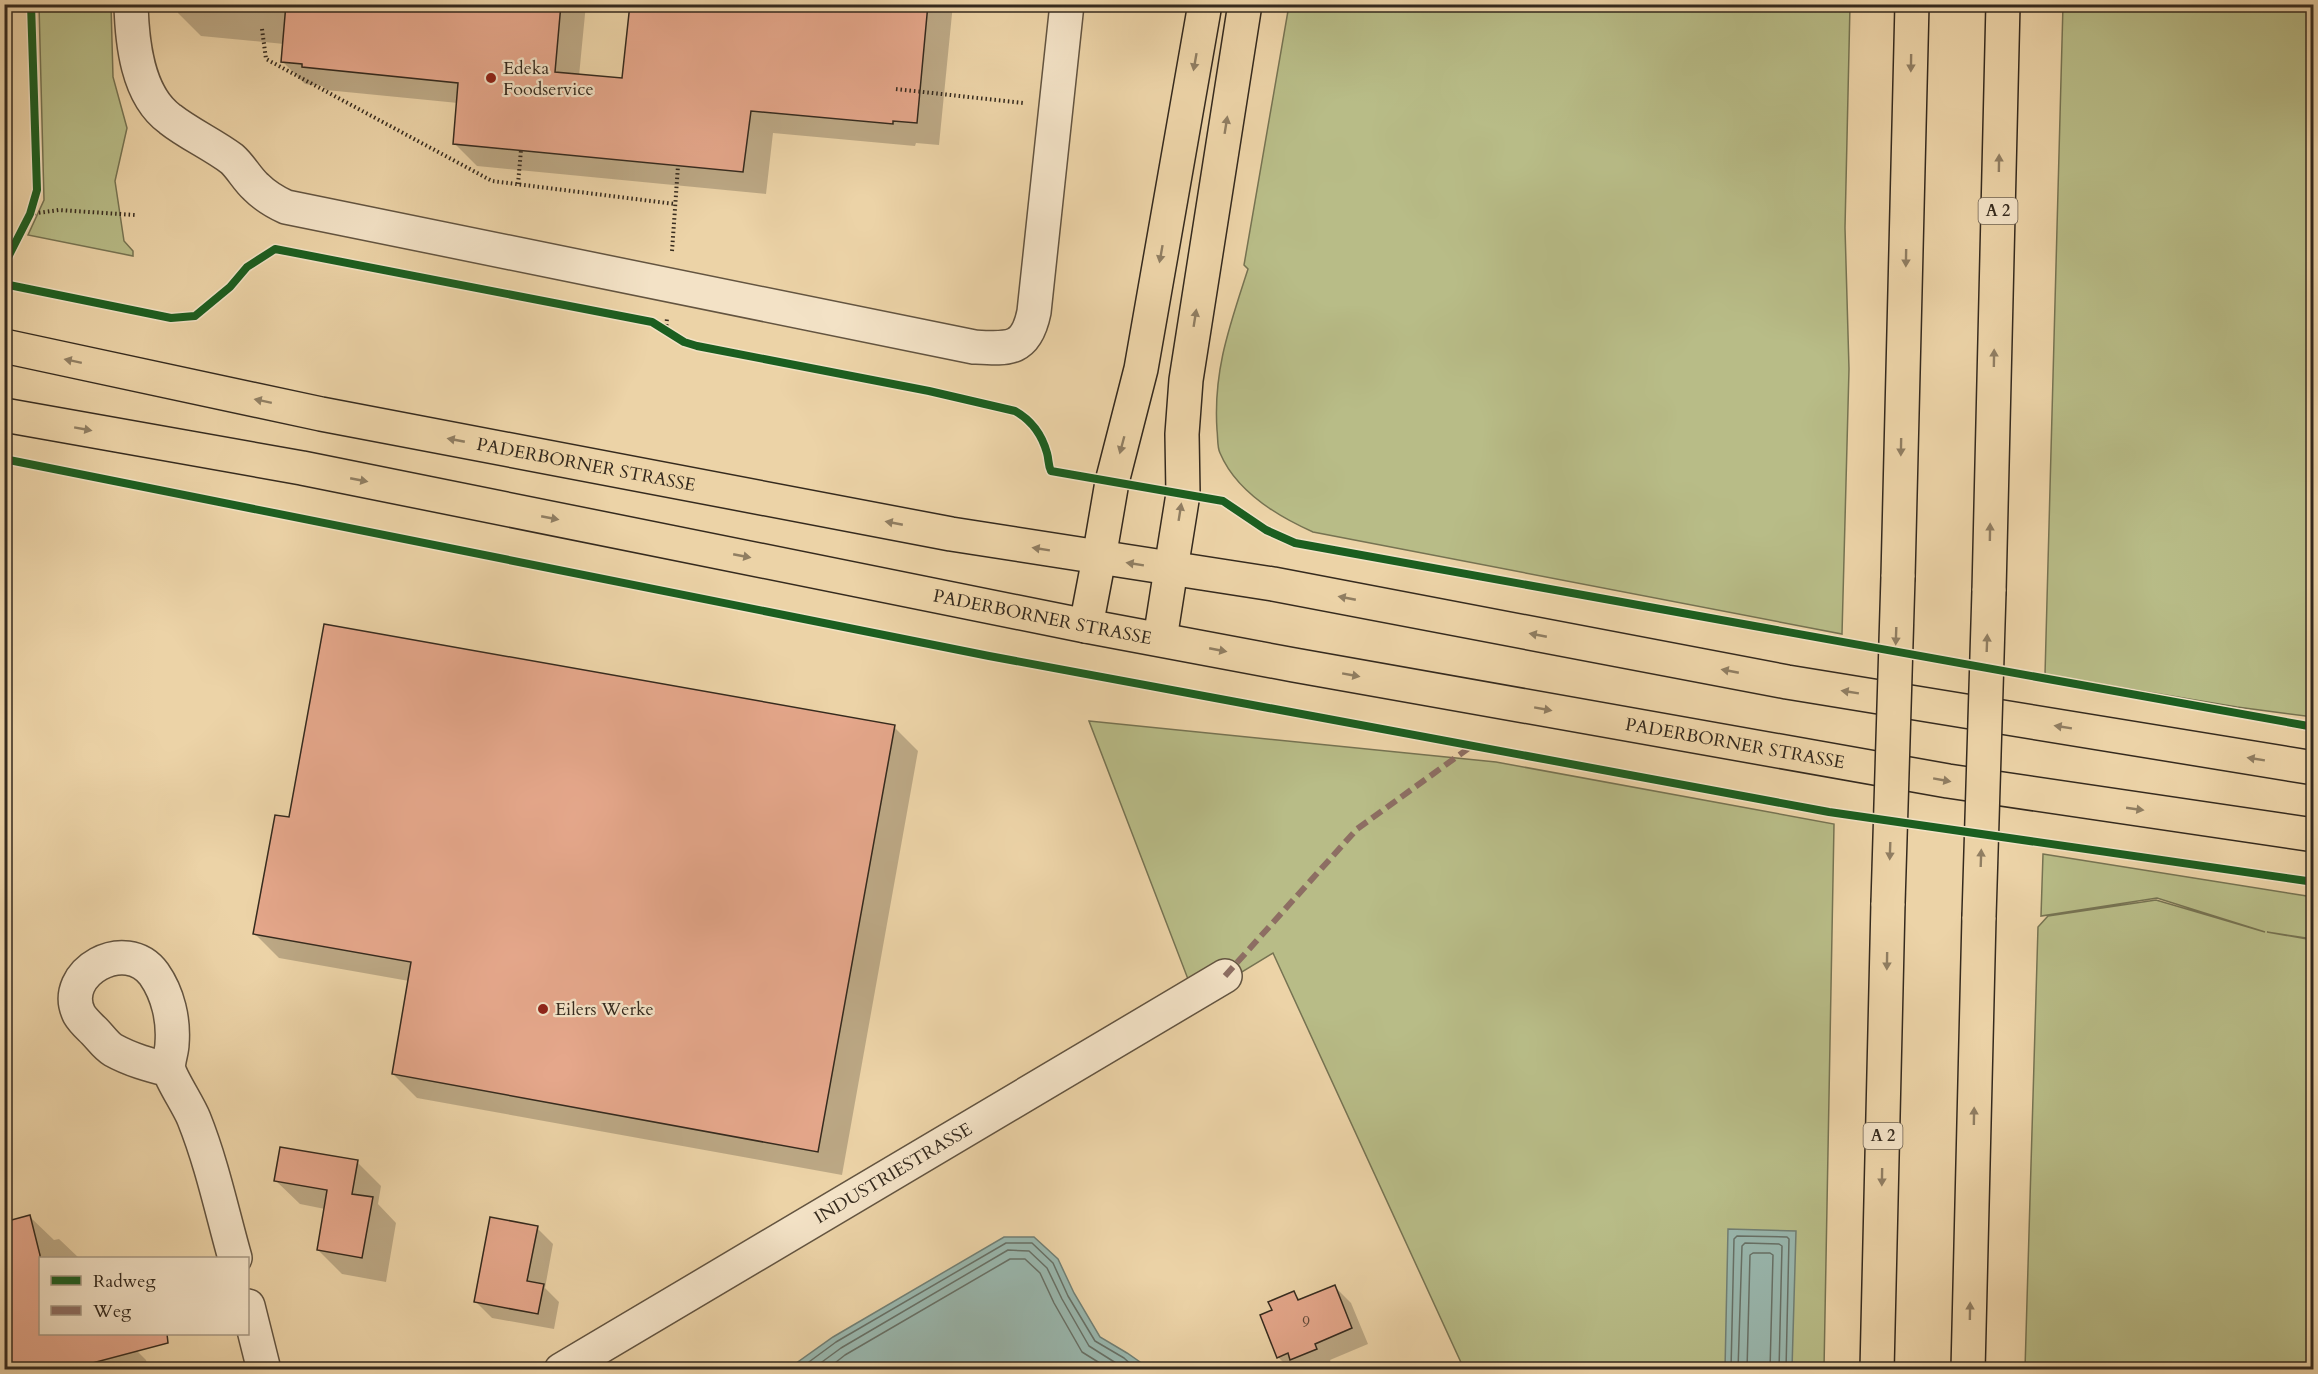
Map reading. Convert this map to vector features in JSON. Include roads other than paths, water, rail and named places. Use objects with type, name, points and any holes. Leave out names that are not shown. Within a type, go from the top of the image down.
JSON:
[{"type":"main road","points":[[1086,626],[1112,482],[1141,369],[1205,4]]},
{"type":"main road","points":[[1171,569],[1183,494],[1182,434],[1186,380],[1245,4]]},
{"type":"main road","name":"A 2","points":[[1877,1370],[1912,4]]},
{"type":"main road","name":"A 2","points":[[1968,1370],[2003,4]]},
{"type":"main road","name":"PADERBORNER STRASSE","points":[[4,346],[321,414],[951,534],[1273,584],[1787,682],[2313,768]]},
{"type":"main road","name":"PADERBORNER STRASSE","points":[[4,415],[302,468],[1086,626],[1294,665],[1948,781],[2313,835]]},
{"type":"main road","name":"PADERBORNER STRASSE","points":[[1161,639],[1171,569]]},
{"type":"street","points":[[131,4],[134,51],[141,75],[154,102],[168,118],[219,149],[236,163],[269,199],[286,207],[974,347],[1003,348],[1018,343],[1030,330],[1034,312],[1067,4]]},
{"type":"street","name":"INDUSTRIESTRASSE","points":[[561,1370],[1225,975]]},
{"type":"street","points":[[169,1070],[194,1118],[235,1257]]},
{"type":"street","points":[[249,1310],[264,1370]]},
{"type":"water","points":[[1728,1229],[1796,1231],[1792,1369],[1725,1369]]},
{"type":"water","points":[[1004,1237],[1034,1237],[1058,1259],[1074,1293],[1100,1337],[1140,1362],[1144,1369],[788,1369],[833,1337]]},
{"type":"place","name":"Edeka Foodservice","points":[[491,78]]},
{"type":"place","name":"Eilers Werke","points":[[543,1009]]}]
